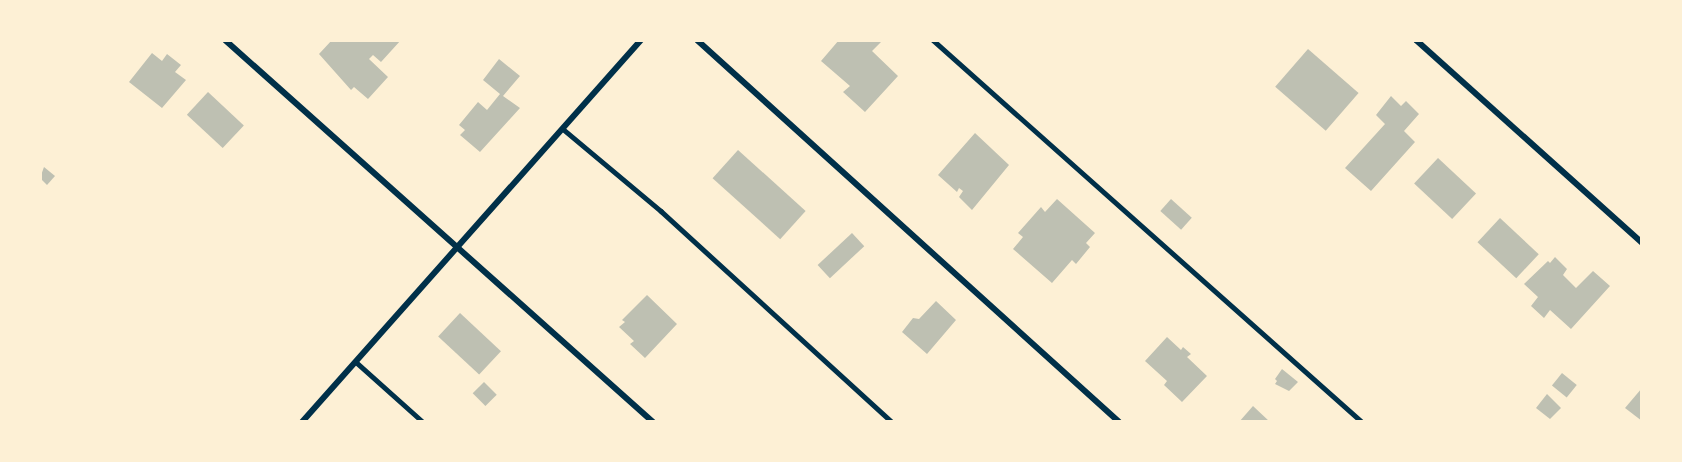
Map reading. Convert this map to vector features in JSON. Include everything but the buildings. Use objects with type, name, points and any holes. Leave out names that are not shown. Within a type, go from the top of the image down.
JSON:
[{"type":"street","points":[[225,40],[459,246],[653,422]]},
{"type":"street","points":[[302,422],[641,40]]},
{"type":"street","points":[[697,40],[1119,422]]},
{"type":"street","points":[[1416,40],[1641,243]]},
{"type":"lane","points":[[933,40],[1362,422]]},
{"type":"lane","points":[[563,129],[661,211],[892,422]]},
{"type":"lane","points":[[356,362],[423,422]]}]
